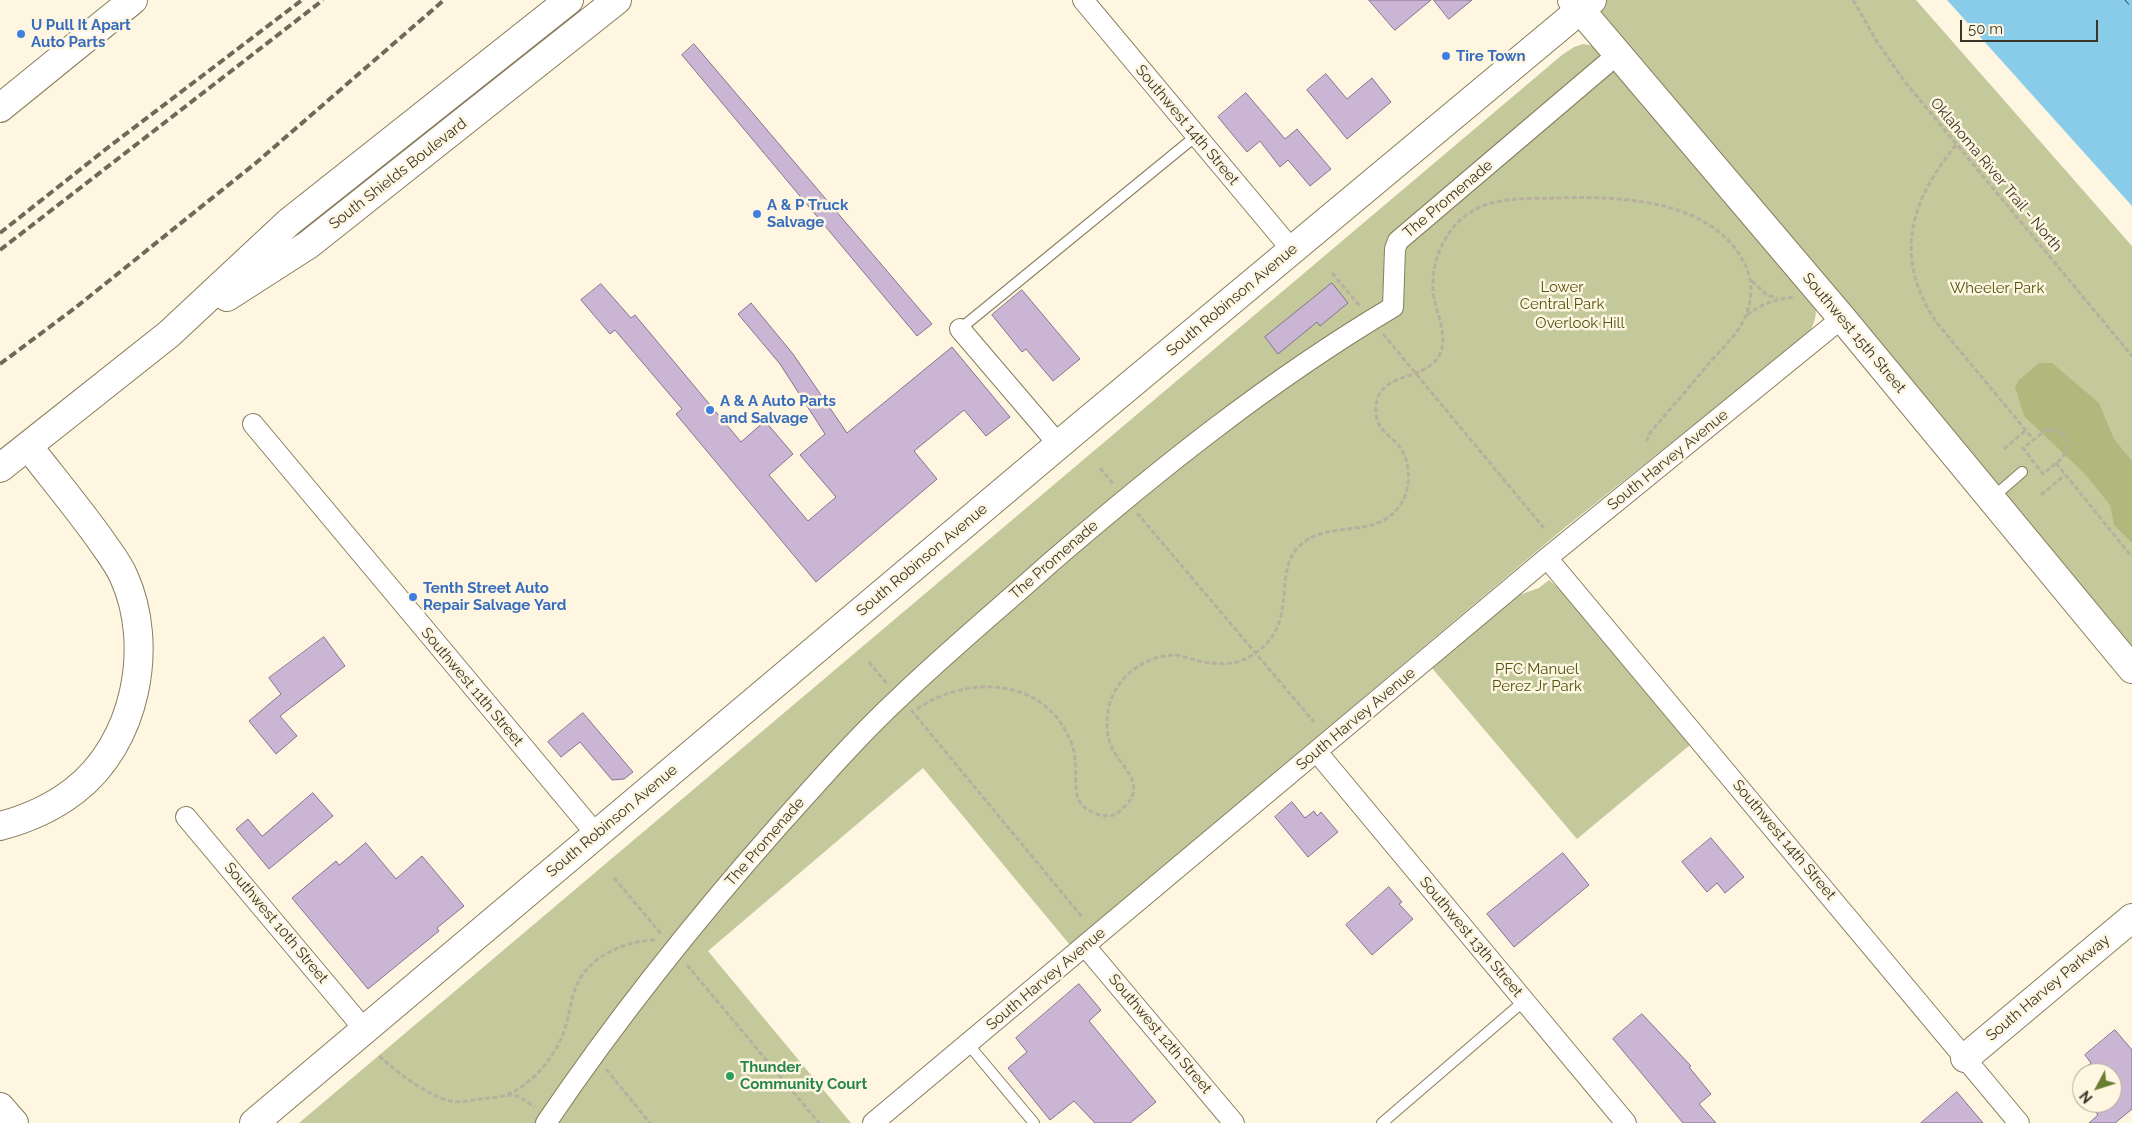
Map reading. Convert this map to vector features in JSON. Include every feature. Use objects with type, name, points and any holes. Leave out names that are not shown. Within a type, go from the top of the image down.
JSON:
[{"type":"main road","points":[[0,108],[133,0]]},
{"type":"main road","name":"South Shields Boulevard","points":[[0,468],[169,334],[289,222],[568,0]]},
{"type":"main road","name":"South Shields Boulevard","points":[[169,334],[308,244],[617,0]]},
{"type":"main road","name":"South Robinson Avenue","points":[[254,1123],[1292,250],[1582,3]]},
{"type":"main road","name":"Southwest 15th Street","points":[[1582,3],[2132,669]]},
{"type":"main road","points":[[0,826],[22,820],[51,806],[76,789],[101,764],[118,737],[129,711],[137,682],[137,630],[132,601],[124,576],[87,521],[28,446]]},
{"type":"main road","name":"South Harvey Parkway","points":[[1965,1058],[2132,918]]},
{"type":"main road","points":[[0,1107],[14,1123]]},
{"type":"street","name":"Southwest 14th Street","points":[[1083,0],[1292,250]]},
{"type":"street","name":"The Promenade","points":[[547,1122],[670,945],[733,878],[824,775],[898,698],[1125,498],[1248,402],[1317,354],[1393,307],[1395,248],[1398,241],[1605,65]]},
{"type":"street","name":"South Harvey Avenue","points":[[873,1123],[1547,558],[1842,318]]},
{"type":"street","points":[[960,329],[1059,445]]},
{"type":"street","name":"Southwest 11th Street","points":[[253,424],[596,834]]},
{"type":"street","name":"Southwest 14th Street","points":[[1547,558],[2019,1123]]},
{"type":"street","name":"Southwest 13th Street","points":[[1317,752],[1626,1123]]},
{"type":"street","name":"Southwest 10th Street","points":[[186,817],[364,1029]]},
{"type":"street","name":"Southwest 12th Street","points":[[1085,946],[1234,1123]]},
{"type":"lane","points":[[960,329],[1196,136]]},
{"type":"lane","points":[[1991,499],[2022,472]]},
{"type":"lane","points":[[1382,1123],[1524,1001]]},
{"type":"lane","points":[[968,1044],[1034,1123]]},
{"type":"path","name":"Oklahoma River Trail - North","points":[[1853,0],[1892,65],[1956,145],[2132,356]]},
{"type":"path","points":[[1956,145],[1934,174],[1918,206],[1912,229],[1911,263],[1913,273],[1924,302],[1937,323],[2033,439]]},
{"type":"path","points":[[913,712],[929,701],[946,693],[970,687],[1006,689],[1031,696],[1050,710],[1065,728],[1074,750],[1077,767],[1076,791],[1080,804],[1091,812],[1104,816],[1118,813],[1128,803],[1134,784],[1128,770],[1111,747],[1107,728],[1110,701],[1119,684],[1136,666],[1158,658],[1176,655],[1219,664],[1236,663],[1248,658],[1265,645],[1277,628],[1284,610],[1286,573],[1292,555],[1303,543],[1319,534],[1384,522],[1404,499],[1409,475],[1406,460],[1400,447],[1379,426],[1376,413],[1378,396],[1392,382],[1416,373],[1437,360],[1442,350],[1443,334],[1432,284],[1435,263],[1450,229],[1468,214],[1489,204],[1512,199],[1578,197],[1622,201],[1680,210],[1699,217],[1720,231],[1735,248],[1748,269],[1752,281],[1747,316]]},
{"type":"path","points":[[1332,273],[1544,528]]},
{"type":"path","points":[[1752,281],[1767,295],[1778,299]]},
{"type":"path","points":[[1647,441],[1650,434],[1730,340],[1747,316],[1761,305],[1778,299],[1802,297]]},
{"type":"path","points":[[2004,449],[2026,430]]},
{"type":"path","points":[[2046,430],[2053,430],[2065,437],[2068,449],[2066,454],[2043,474],[2023,448],[2033,439],[2046,430]]},
{"type":"path","points":[[2056,463],[2132,557]]},
{"type":"path","points":[[1100,468],[1314,722]]},
{"type":"path","points":[[2041,494],[2065,475]]},
{"type":"path","points":[[869,662],[898,698],[913,712],[1083,918]]},
{"type":"path","points":[[614,878],[819,1123]]},
{"type":"path","points":[[506,1095],[523,1084],[550,1058],[562,1038],[573,994],[583,974],[599,960],[621,946],[645,940],[670,945]]},
{"type":"path","points":[[379,1056],[407,1080],[448,1100],[468,1101],[506,1095],[518,1096],[534,1106],[547,1122]]},
{"type":"path","points":[[594,1056],[650,1123]]},
{"type":"green space","name":"Wheeler Park","points":[[1591,0],[1916,0],[2132,246],[2132,654]]},
{"type":"green space","name":"Lower Central Park","points":[[1583,44],[1594,46],[1814,301],[1815,318],[1809,333],[1562,530],[1070,945],[923,768],[708,951],[851,1123],[299,1123],[1562,55],[1574,47]]},
{"type":"green space","points":[[2039,363],[2052,363],[2099,403],[2114,439],[2132,461],[2132,543],[2114,525],[2110,505],[2084,473],[2024,416],[2015,387],[2018,381]]},
{"type":"green space","name":"PFC Manuel Perez Jr Park","points":[[1549,580],[1563,592],[1690,745],[1577,839],[1432,668],[1519,595],[1539,588]]},
{"type":"water","points":[[1947,0],[2132,0],[2132,206]]},
{"type":"building","points":[[1369,0],[1431,0],[1395,30]]},
{"type":"building","points":[[1434,0],[1472,0],[1449,19]]},
{"type":"building","points":[[694,44],[932,324],[917,336],[682,55]]},
{"type":"building","points":[[1326,74],[1347,99],[1372,78],[1391,102],[1347,139],[1307,90]]},
{"type":"building","points":[[1246,93],[1285,139],[1297,129],[1331,169],[1310,186],[1288,160],[1280,167],[1260,141],[1247,152],[1218,117]]},
{"type":"building","points":[[1332,283],[1348,303],[1320,326],[1317,322],[1278,354],[1265,337]]},
{"type":"building","points":[[601,284],[631,318],[635,315],[741,442],[765,421],[793,454],[769,475],[808,521],[836,497],[800,455],[825,434],[780,364],[738,314],[751,303],[793,354],[847,433],[952,347],[1010,417],[986,436],[964,410],[914,451],[937,479],[816,582],[676,414],[682,409],[615,330],[610,334],[581,300]]},
{"type":"building","points":[[1022,290],[1080,359],[1053,381],[1026,349],[1022,352],[992,315]]},
{"type":"building","points":[[324,637],[345,666],[280,716],[297,736],[276,754],[249,721],[281,694],[269,678]]},
{"type":"building","points":[[583,713],[633,772],[624,779],[612,780],[580,742],[561,757],[548,742]]},
{"type":"building","points":[[313,793],[333,816],[269,869],[236,829],[248,819],[262,836]]},
{"type":"building","points":[[1292,802],[1305,818],[1314,811],[1317,816],[1321,812],[1338,832],[1308,857],[1275,817]]},
{"type":"building","points":[[1711,838],[1744,877],[1725,893],[1717,883],[1707,892],[1682,862]]},
{"type":"building","points":[[366,843],[396,879],[422,856],[464,906],[437,928],[439,931],[368,989],[292,898],[336,861],[339,865]]},
{"type":"building","points":[[1563,853],[1589,885],[1514,947],[1487,914]]},
{"type":"building","points":[[1389,887],[1402,902],[1399,904],[1413,919],[1372,955],[1346,925]]},
{"type":"building","points":[[1079,984],[1101,1010],[1089,1021],[1156,1102],[1130,1123],[1095,1123],[1074,1101],[1050,1120],[1008,1068],[1027,1052],[1016,1038]]},
{"type":"building","points":[[1642,1014],[1691,1066],[1689,1067],[1711,1094],[1699,1104],[1716,1123],[1683,1123],[1613,1039]]},
{"type":"building","points":[[2115,1030],[2132,1050],[2132,1109],[2115,1123],[2089,1123],[2098,1115],[2096,1113],[2122,1113],[2122,1063],[2091,1063],[2085,1055]]},
{"type":"building","points":[[1957,1092],[1983,1123],[1921,1123]]},
{"type":"ferry route","points":[[2125,0],[2132,8]]},
{"type":"railway","points":[[0,233],[106,149],[302,0]]},
{"type":"railway","points":[[0,250],[323,0]]},
{"type":"railway","points":[[0,364],[75,308],[257,162],[444,0]]},
{"type":"place","name":"U Pull It Apart Auto Parts","points":[[21,34]]},
{"type":"place","name":"Tire Town","points":[[1446,56]]},
{"type":"place","name":"A & P Truck Salvage","points":[[757,214]]},
{"type":"place","name":"A & A Auto Parts and Salvage","points":[[710,410]]},
{"type":"place","name":"Tenth Street Auto Repair Salvage Yard","points":[[413,597]]},
{"type":"place","name":"Thunder Community Court","points":[[730,1076]]},
{"type":"park label","name":"Overlook Hill","points":[[1580,323]]}]
